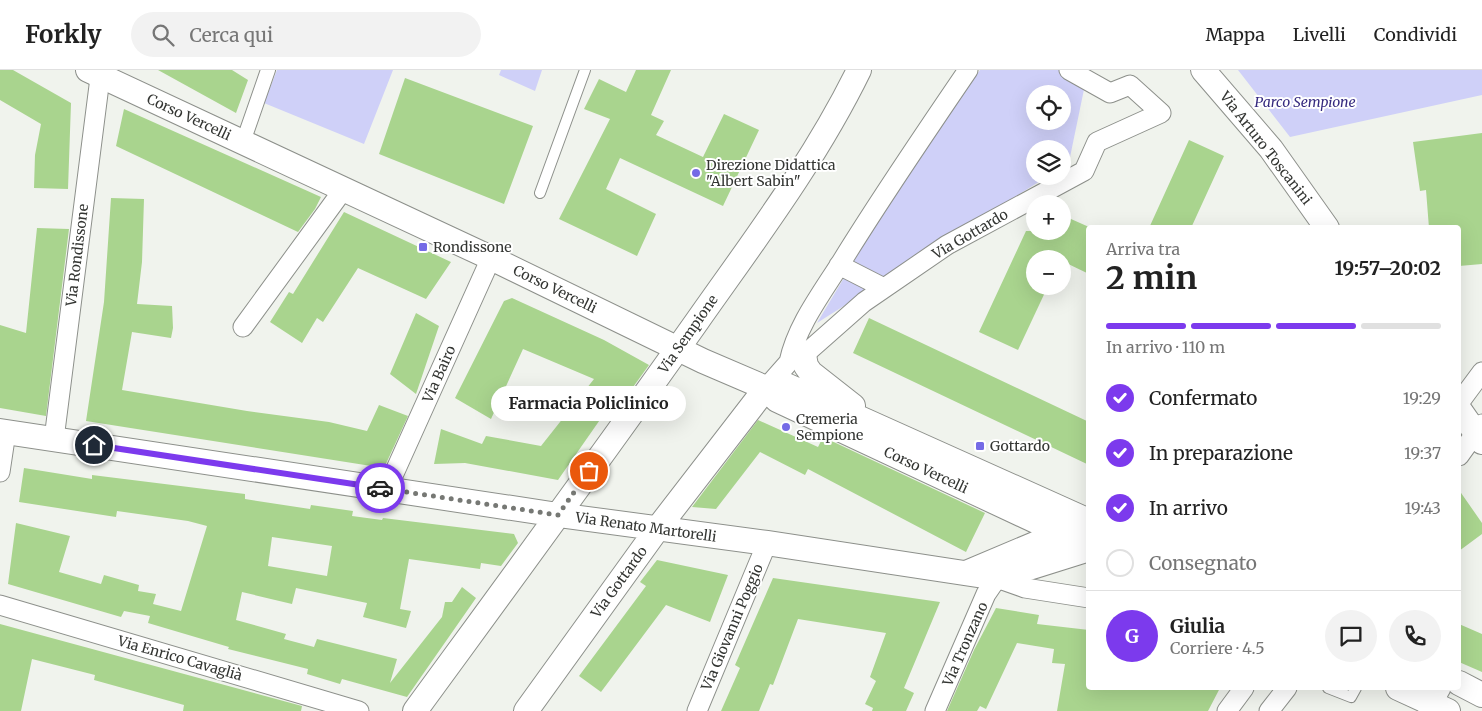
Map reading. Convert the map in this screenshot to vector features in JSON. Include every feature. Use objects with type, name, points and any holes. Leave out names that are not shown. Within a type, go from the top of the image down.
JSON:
[{"type":"street","points":[[243,142],[268,70]]},
{"type":"street","name":"Via Sempione","points":[[415,711],[678,349],[798,178],[835,117],[859,70]]},
{"type":"street","name":"Via Gottardo","points":[[797,358],[792,347],[805,320],[897,174],[968,70]]},
{"type":"street","name":"Via Gottardo","points":[[526,711],[658,528],[766,388],[797,358],[864,302],[947,245],[1084,171],[1097,142],[1161,113],[1130,85],[1110,93],[1069,70]]},
{"type":"street","name":"Via Arturo Toscanini","points":[[1203,70],[1271,149],[1325,225]]},
{"type":"street","name":"Corso Vercelli","points":[[96,72],[343,190],[491,258],[678,349],[766,388],[777,400],[1062,533],[1086,546]]},
{"type":"street","name":"Via Rondissone","points":[[54,439],[96,72]]},
{"type":"street","points":[[243,327],[343,190]]},
{"type":"street","name":"Via Bairo","points":[[387,489],[491,258]]},
{"type":"street","points":[[839,265],[884,288]]},
{"type":"street","points":[[797,358],[811,373],[857,409],[868,422]]},
{"type":"street","points":[[1461,400],[1482,372]]},
{"type":"street","name":"Corso Vercelli","points":[[766,388],[786,385],[1085,519]]},
{"type":"street","points":[[1461,412],[1480,433],[1461,454]]},
{"type":"street","points":[[0,472],[3,431]]},
{"type":"street","name":"Via Renato Martorelli","points":[[3,431],[558,515],[767,542],[997,578],[1025,588],[1086,597]]},
{"type":"street","points":[[966,574],[1062,533],[1085,519]]},
{"type":"street","name":"Via Giovanni Poggio","points":[[697,711],[767,542]]},
{"type":"street","name":"Via Renato Martorelli","points":[[997,578],[1086,549]]},
{"type":"street","name":"Via Tronzano","points":[[935,711],[986,594],[997,578]]},
{"type":"street","name":"Via Enrico Cavaglià","points":[[0,605],[359,711]]},
{"type":"street","points":[[1461,684],[1482,695]]},
{"type":"street","points":[[1227,711],[1243,690]]},
{"type":"street","points":[[1269,711],[1285,690]]},
{"type":"street","points":[[1403,690],[1437,703]]},
{"type":"lane","points":[[540,193],[584,70]]},
{"type":"lane","points":[[1333,690],[1351,697],[1355,690]]},
{"type":"green space","points":[[277,70],[393,70],[364,144],[264,103]]},
{"type":"green space","points":[[501,70],[542,70],[535,91],[499,75]]},
{"type":"green space","points":[[980,70],[1088,70],[1071,152],[1071,140],[1026,140],[1026,185],[1034,185],[817,323],[903,179]]},
{"type":"green space","name":"Parco Sempione","points":[[1238,70],[1482,70],[1482,95],[1290,137]]},
{"type":"building","points":[[0,70],[13,70],[71,103],[68,189],[34,188],[35,155],[41,124],[0,100]]},
{"type":"building","points":[[158,70],[232,70],[248,80],[236,113]]},
{"type":"building","name":"Direzione Didattica \"Albert Sabin\"","points":[[636,70],[671,70],[651,115],[664,121],[656,135],[703,157],[724,114],[759,130],[723,206],[620,158],[606,189],[656,214],[637,256],[559,219],[610,119],[584,109],[599,79],[626,92]]},
{"type":"building","points":[[405,78],[533,126],[504,204],[379,154]]},
{"type":"building","points":[[124,109],[321,197],[315,209],[298,232],[116,146]]},
{"type":"building","points":[[1482,133],[1482,264],[1461,266],[1461,225],[1429,225],[1426,190],[1420,191],[1413,142]]},
{"type":"building","points":[[1189,140],[1224,156],[1192,225],[1150,225]]},
{"type":"building","points":[[111,198],[144,199],[142,262],[137,304],[172,306],[173,328],[171,338],[132,332],[122,390],[247,411],[329,422],[367,431],[379,405],[408,416],[384,468],[86,421],[104,302]]},
{"type":"building","points":[[344,212],[451,262],[426,299],[358,268],[323,322],[317,318],[302,343],[270,322],[289,292],[293,294]]},
{"type":"building","points":[[1071,219],[1086,226],[1086,273],[1071,265],[1071,250],[1026,250],[1026,295],[1044,295],[1018,350],[979,332],[1026,231],[1026,240],[1071,240]]},
{"type":"building","points":[[37,228],[69,229],[46,416],[0,408],[0,325],[26,333]]},
{"type":"building","points":[[512,298],[604,340],[649,365],[628,394],[620,391],[558,480],[465,463],[434,464],[441,429],[482,444],[486,436],[541,446],[594,379],[523,349],[491,419],[455,398],[504,301]]},
{"type":"building","points":[[416,313],[439,326],[416,394],[390,374]]},
{"type":"building","points":[[869,318],[1086,421],[1086,464],[853,353]]},
{"type":"building","points":[[758,420],[818,447],[823,437],[985,513],[966,552],[808,469],[805,475],[760,452],[716,509],[692,507]]},
{"type":"building","points":[[24,468],[92,479],[92,475],[245,494],[245,499],[310,509],[311,505],[353,511],[352,516],[514,534],[518,543],[501,566],[481,563],[480,569],[409,559],[400,609],[411,611],[406,628],[363,617],[367,603],[296,588],[292,604],[242,592],[236,620],[286,634],[284,639],[314,647],[317,639],[397,659],[390,683],[442,617],[445,602],[452,602],[462,587],[476,598],[407,697],[342,679],[340,684],[307,674],[308,669],[228,649],[229,647],[148,623],[150,616],[124,611],[121,617],[8,584],[16,523],[70,536],[59,572],[101,584],[104,575],[139,585],[138,591],[156,594],[153,604],[181,611],[207,526],[188,521],[117,511],[116,517],[19,502]],"holes":[[[272,537],[332,546],[327,576],[268,566]]]},
{"type":"building","points":[[1461,493],[1482,523],[1482,534],[1461,550]]},
{"type":"building","points":[[657,560],[728,575],[710,622],[666,605],[601,692],[579,676],[646,586],[640,582]]},
{"type":"building","points":[[773,578],[940,602],[904,688],[914,693],[906,711],[872,711],[873,708],[865,704],[876,681],[870,677],[886,633],[798,619],[773,685],[770,684],[759,711],[721,711],[740,668],[735,665]]},
{"type":"building","points":[[996,608],[1039,615],[1037,624],[1086,630],[1086,690],[1219,690],[1208,711],[1057,711],[1065,664],[1052,663],[1054,649],[1017,643],[986,709],[980,706],[977,711],[947,711],[974,650]]},
{"type":"building","points":[[0,624],[302,706],[301,711],[183,711],[184,705],[94,680],[95,675],[32,659],[21,711],[0,711]]},
{"type":"building","points":[[1461,625],[1482,634],[1482,672],[1461,663]]},
{"type":"way so far","points":[[380,488],[558,515],[589,471]]},
{"type":"place","name":"Direzione Didattica \"Albert Sabin\"","points":[[696,173]]},
{"type":"place","name":"Rondissone","points":[[423,247]]},
{"type":"place","name":"Cremeria Sempione","points":[[786,427]]},
{"type":"place","name":"Gottardo","points":[[980,446]]},
{"type":"place","name":"Farmacia Policlinico","points":[[589,471]]},
{"type":"route","points":[[94,445],[380,488]]}]
